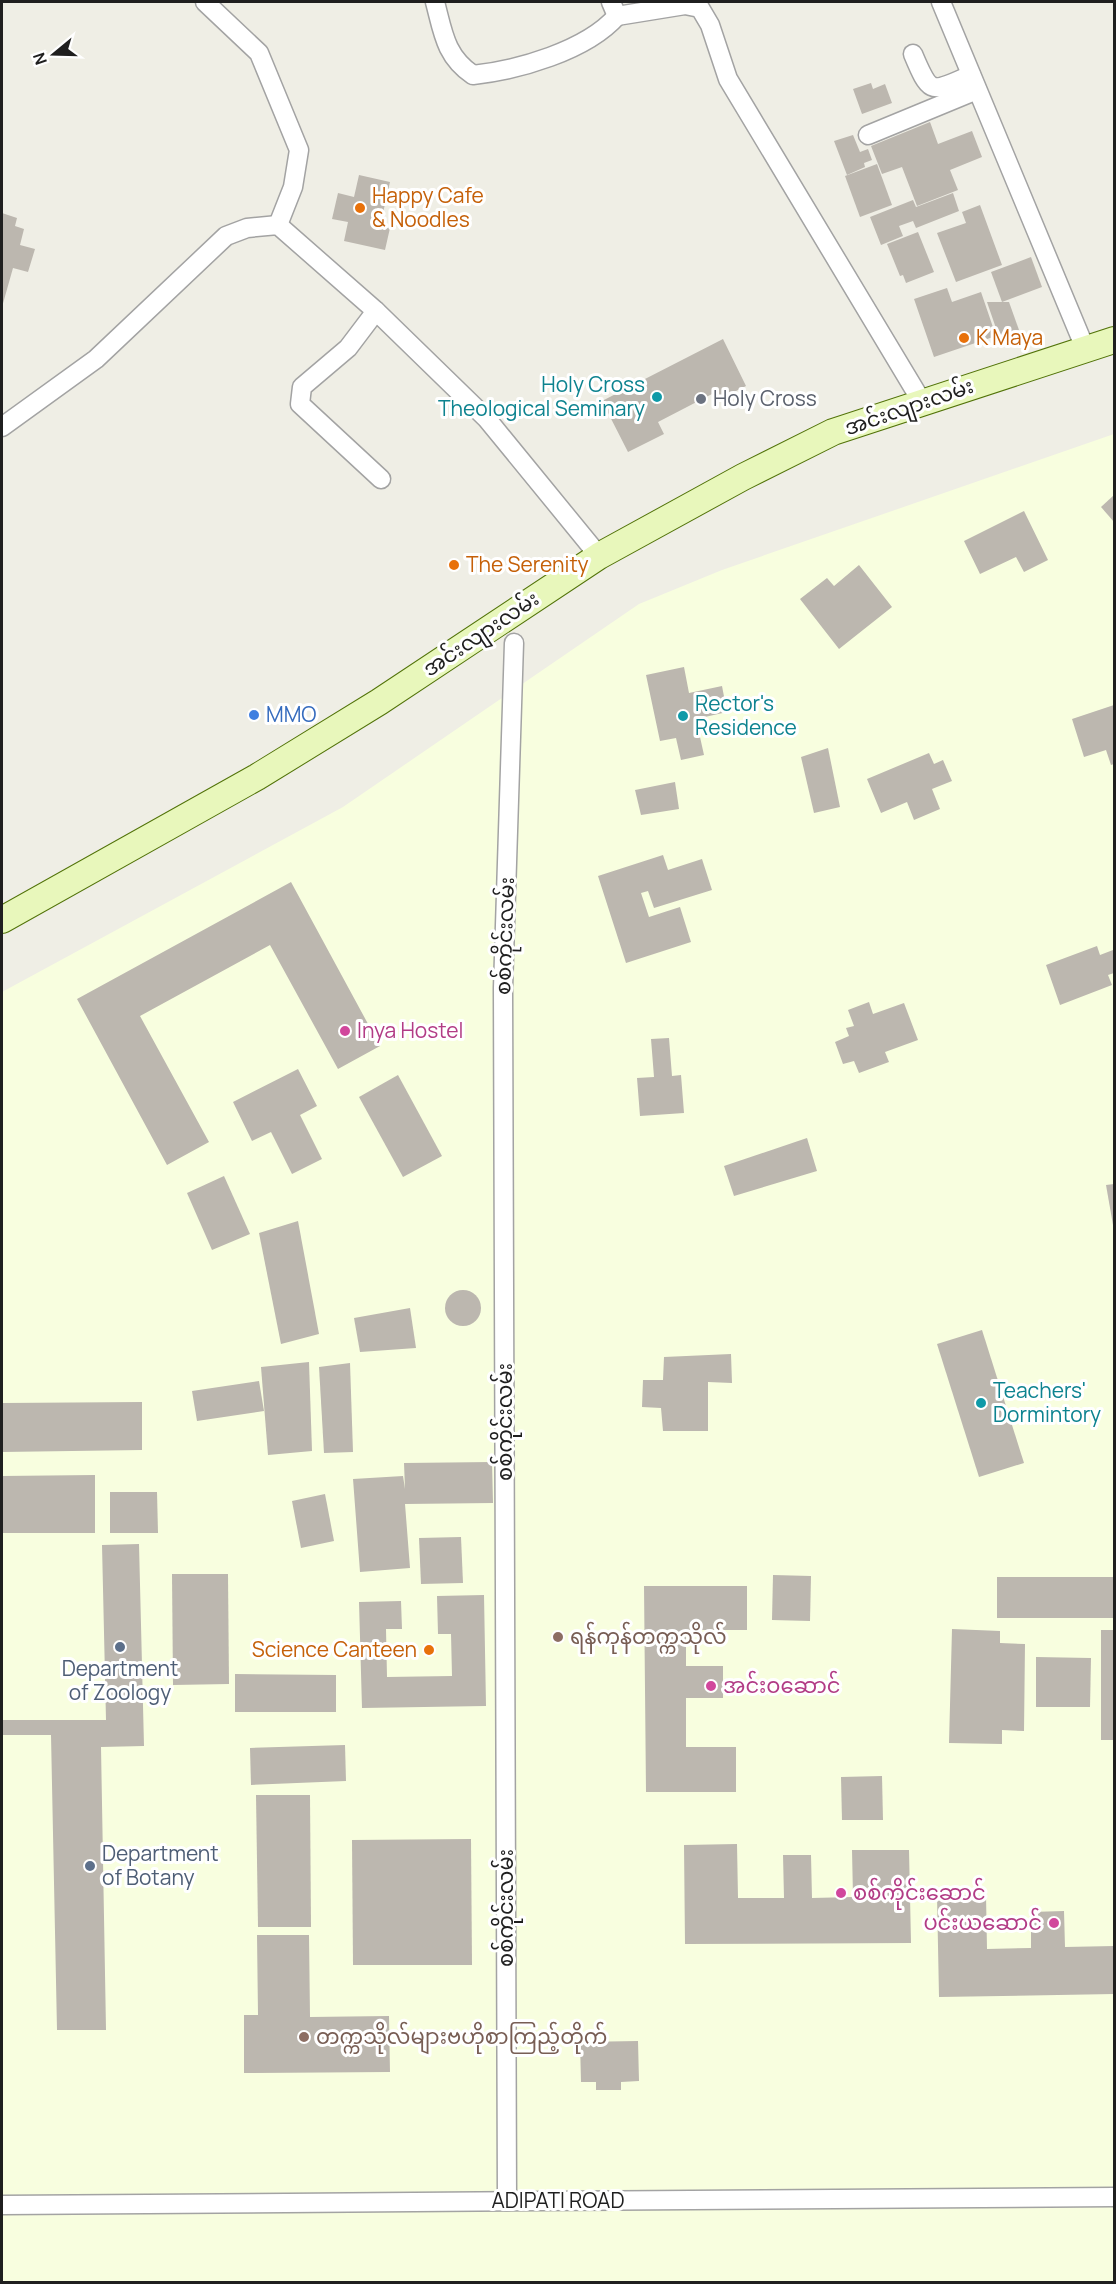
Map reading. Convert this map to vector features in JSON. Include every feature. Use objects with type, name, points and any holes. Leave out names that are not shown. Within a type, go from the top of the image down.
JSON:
[{"type":"main road","name":"အင်းလျားလမ်း","points":[[2,920],[257,777],[379,702],[599,556],[743,477],[833,432],[1114,340]]},
{"type":"street","points":[[206,2],[259,53],[299,150],[293,187],[278,225]]},
{"type":"street","points":[[435,2],[445,43],[458,65],[473,75],[504,71],[558,53],[605,29],[614,9],[701,5],[728,79],[922,402]]},
{"type":"street","points":[[941,2],[1085,348]]},
{"type":"street","points":[[913,54],[925,83],[932,88],[974,82]]},
{"type":"street","points":[[868,135],[974,82]]},
{"type":"street","points":[[2,427],[96,359],[226,236],[247,228],[278,225],[376,311],[487,419],[599,556]]},
{"type":"street","points":[[376,311],[348,348],[302,387],[300,404],[381,479]]},
{"type":"street","name":"စစ်ကိုင်းလမ်း","points":[[507,2201],[503,988],[514,643]]},
{"type":"street","name":"ADIPATI ROAD","points":[[2,2205],[1114,2197]]},
{"type":"shaded area","name":"ရန်ကုန်တက္ကသိုလ်","points":[[1114,434],[1114,2282],[2,2282],[2,992],[343,807],[639,604],[722,570]]},
{"type":"building","points":[[871,83],[873,89],[885,84],[892,103],[862,114],[853,89]]},
{"type":"building","points":[[930,122],[938,144],[972,131],[982,157],[950,170],[958,190],[917,206],[902,167],[882,174],[871,146]]},
{"type":"building","points":[[853,135],[860,152],[868,149],[872,160],[864,163],[865,167],[847,175],[834,141]]},
{"type":"building","points":[[877,164],[892,205],[860,217],[845,176]]},
{"type":"building","name":"Happy Cafe & Noodles","points":[[359,175],[390,182],[380,226],[390,228],[385,250],[344,241],[348,222],[332,219],[338,193],[354,197]]},
{"type":"building","points":[[953,193],[959,211],[916,228],[913,221],[899,226],[903,236],[881,245],[870,217],[913,200],[916,207]]},
{"type":"building","points":[[980,205],[1002,265],[956,282],[937,233],[966,223],[962,212]]},
{"type":"building","points":[[2,213],[17,218],[15,226],[24,229],[20,245],[35,249],[28,272],[13,268],[2,307]]},
{"type":"building","points":[[918,232],[934,272],[906,283],[903,275],[900,276],[887,244]]},
{"type":"building","points":[[1031,257],[1042,287],[1002,302],[991,272]]},
{"type":"building","points":[[947,288],[952,302],[981,292],[996,336],[934,357],[914,299]]},
{"type":"building","points":[[987,302],[1009,302],[1019,330],[999,337]]},
{"type":"building","name":"Holy Cross Theological Seminary","points":[[723,339],[746,386],[716,401],[712,394],[658,422],[664,434],[628,452],[602,401]]},
{"type":"building","points":[[1114,495],[1114,522],[1101,507]]},
{"type":"building","points":[[1024,511],[1048,560],[1024,572],[1016,557],[980,574],[964,541]]},
{"type":"building","points":[[859,565],[892,607],[839,649],[800,599],[827,578],[834,586]]},
{"type":"building","name":"Rector's Residence","points":[[684,667],[689,693],[722,686],[727,712],[696,719],[704,755],[681,760],[676,738],[660,741],[646,675]]},
{"type":"building","points":[[1114,705],[1114,764],[1111,765],[1106,750],[1084,757],[1072,719]]},
{"type":"building","points":[[828,748],[840,807],[814,813],[801,757]]},
{"type":"building","points":[[929,753],[934,764],[943,760],[952,781],[932,789],[940,809],[914,820],[907,802],[881,813],[867,779]]},
{"type":"building","points":[[675,782],[679,809],[641,815],[635,790]]},
{"type":"building","points":[[663,855],[668,870],[702,859],[712,890],[654,908],[648,891],[641,893],[649,917],[680,907],[691,942],[626,963],[598,876]]},
{"type":"building","name":"Inya Hostel","points":[[291,882],[380,1046],[338,1069],[270,945],[140,1016],[209,1142],[167,1165],[77,999]]},
{"type":"building","points":[[1097,946],[1100,955],[1113,950],[1114,973],[1108,975],[1112,985],[1060,1005],[1046,965]]},
{"type":"building","points":[[869,1002],[873,1014],[904,1003],[918,1040],[885,1052],[889,1062],[859,1073],[854,1061],[843,1064],[835,1042],[849,1036],[846,1028],[854,1026],[848,1010]]},
{"type":"building","points":[[669,1038],[672,1076],[681,1075],[684,1113],[640,1116],[637,1078],[654,1077],[651,1039]]},
{"type":"building","points":[[298,1069],[317,1106],[300,1115],[322,1159],[292,1174],[271,1132],[252,1141],[233,1102]]},
{"type":"building","points":[[398,1075],[442,1156],[403,1177],[359,1097]]},
{"type":"building","points":[[807,1138],[817,1171],[734,1196],[724,1166]]},
{"type":"building","points":[[224,1176],[250,1234],[212,1250],[187,1193]]},
{"type":"building","points":[[1114,1184],[1114,1225],[1113,1225],[1106,1185]]},
{"type":"building","points":[[298,1221],[319,1334],[281,1344],[259,1233]]},
{"type":"building","points":[[463,1290],[476,1295],[481,1308],[476,1321],[463,1326],[450,1321],[445,1308],[450,1295]]},
{"type":"building","points":[[410,1308],[416,1348],[360,1352],[354,1318]]},
{"type":"building","name":"Teachers' Dormintory","points":[[982,1330],[1024,1463],[979,1477],[937,1344]]},
{"type":"building","points":[[731,1354],[732,1383],[708,1382],[708,1431],[663,1431],[661,1408],[642,1407],[643,1380],[663,1380],[664,1357]]},
{"type":"building","points":[[309,1362],[312,1451],[268,1455],[261,1367]]},
{"type":"building","points":[[350,1363],[353,1452],[324,1453],[319,1367]]},
{"type":"building","points":[[259,1381],[264,1411],[197,1421],[192,1391]]},
{"type":"building","points":[[142,1402],[142,1450],[2,1452],[2,1403]]},
{"type":"building","points":[[492,1462],[493,1503],[405,1504],[410,1568],[360,1572],[353,1479],[403,1476],[405,1489],[404,1463]]},
{"type":"building","points":[[95,1475],[95,1533],[2,1533],[2,1476]]},
{"type":"building","points":[[110,1492],[157,1492],[158,1533],[110,1533]]},
{"type":"building","points":[[325,1494],[334,1541],[301,1548],[292,1501]]},
{"type":"building","points":[[461,1537],[463,1583],[421,1584],[419,1538]]},
{"type":"building","points":[[139,1544],[144,1746],[101,1747],[106,2030],[57,2030],[51,1735],[2,1735],[2,1720],[106,1720],[102,1545]]},
{"type":"building","points":[[172,1574],[228,1574],[229,1684],[173,1685]]},
{"type":"building","points":[[773,1575],[811,1576],[810,1621],[772,1620]]},
{"type":"building","points":[[997,1577],[1114,1577],[1114,1618],[997,1618]]},
{"type":"building","points":[[644,1586],[747,1586],[747,1630],[686,1630],[686,1666],[723,1666],[723,1698],[686,1698],[686,1747],[736,1747],[736,1792],[646,1792]]},
{"type":"building","points":[[484,1595],[486,1706],[362,1708],[359,1602],[401,1601],[402,1629],[386,1629],[387,1677],[452,1676],[451,1634],[438,1634],[437,1596]]},
{"type":"building","points":[[952,1629],[1000,1631],[1000,1643],[1025,1644],[1024,1731],[1002,1730],[1002,1744],[949,1743]]},
{"type":"building","points":[[1101,1630],[1114,1630],[1114,1740],[1101,1740]]},
{"type":"building","points":[[1036,1657],[1091,1658],[1090,1707],[1036,1707]]},
{"type":"building","points":[[235,1674],[336,1675],[336,1712],[235,1712]]},
{"type":"building","points":[[345,1745],[346,1781],[251,1785],[250,1748]]},
{"type":"building","points":[[882,1776],[883,1820],[842,1820],[841,1777]]},
{"type":"building","points":[[256,1795],[310,1795],[311,1927],[258,1927]]},
{"type":"building","points":[[471,1839],[472,1965],[353,1965],[352,1840]]},
{"type":"building","points":[[737,1844],[738,1898],[784,1898],[783,1855],[811,1855],[812,1898],[853,1897],[852,1850],[909,1850],[911,1943],[685,1944],[684,1845]]},
{"type":"building","points":[[937,1895],[986,1895],[987,1949],[1031,1948],[1031,1912],[1064,1911],[1065,1947],[1114,1946],[1114,1994],[939,1997]]},
{"type":"building","points":[[257,1935],[309,1935],[310,2017],[389,2016],[390,2072],[244,2073],[244,2015],[258,2015]]},
{"type":"building","points":[[638,2041],[639,2081],[621,2082],[621,2090],[596,2090],[596,2082],[581,2082],[580,2042]]},
{"type":"place","name":"Happy Cafe & Noodles","points":[[360,208]]},
{"type":"place","name":"K Maya","points":[[964,338]]},
{"type":"place","name":"Holy Cross Theological Seminary","points":[[657,397]]},
{"type":"place","name":"Holy Cross","points":[[701,399]]},
{"type":"place","name":"The Serenity","points":[[454,565]]},
{"type":"place","name":"MMO","points":[[254,715]]},
{"type":"place","name":"Rector's Residence","points":[[683,716]]},
{"type":"place","name":"Inya Hostel","points":[[345,1031]]},
{"type":"place","name":"Teachers' Dormintory","points":[[981,1403]]},
{"type":"place","name":"ရန်ကုန်တက္ကသိုလ်","points":[[558,1637]]},
{"type":"place","name":"Department of Zoology","points":[[120,1647]]},
{"type":"place","name":"Science Canteen","points":[[429,1650]]},
{"type":"place","name":"အင်းဝ‌ဆောင်","points":[[711,1686]]},
{"type":"place","name":"Department of Botany","points":[[90,1866]]},
{"type":"place","name":"စစ်ကိုင်းဆောင်","points":[[841,1893]]},
{"type":"place","name":"ပင်းယဆောင်","points":[[1054,1923]]},
{"type":"place","name":"တက္ကသိုလ်များဗဟိုစာကြည့်တိုက်","points":[[304,2037]]}]
